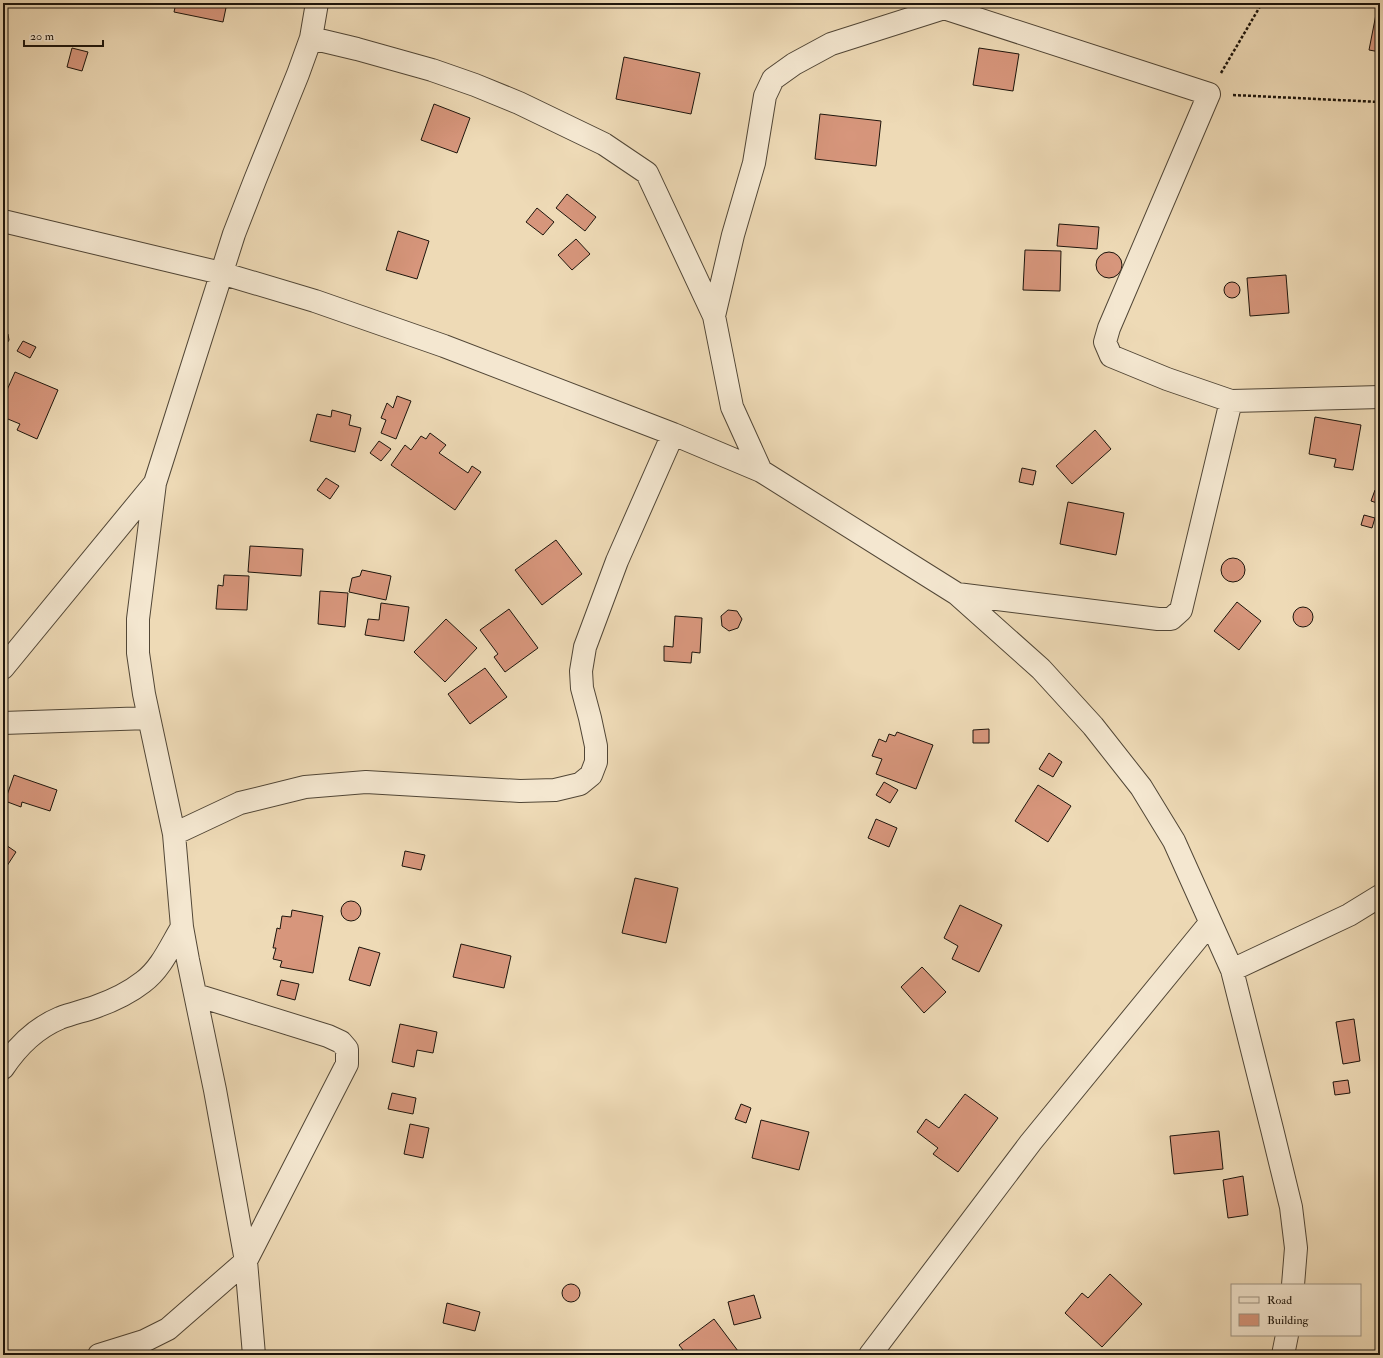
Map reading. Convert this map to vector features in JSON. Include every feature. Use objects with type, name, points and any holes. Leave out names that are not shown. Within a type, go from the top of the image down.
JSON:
[{"type":"street","points":[[254,1355],[246,1261],[220,1112],[182,927],[174,834],[144,694],[138,653],[138,619],[155,483],[234,234],[311,38],[317,3]]},
{"type":"street","points":[[714,316],[733,235],[754,163],[765,96],[773,79],[794,64],[830,44],[945,5],[1208,94],[1109,328],[1105,342],[1111,356],[1167,379],[1230,401],[1380,397]]},
{"type":"street","points":[[311,38],[432,70],[475,85],[561,122],[604,144],[647,174],[714,316],[732,407],[762,471]]},
{"type":"street","points":[[3,221],[222,273],[315,301],[444,346],[673,434],[762,471],[957,594],[1041,669],[1093,726],[1141,787],[1174,841],[1232,970],[1291,1207],[1296,1248],[1293,1284]]},
{"type":"street","points":[[957,594],[1158,619],[1171,619],[1180,610],[1230,401]]},
{"type":"street","points":[[174,834],[240,803],[306,787],[366,782],[520,791],[555,790],[580,784],[591,775],[596,762],[596,746],[582,688],[581,671],[585,647],[618,561],[673,434]]},
{"type":"street","points":[[3,668],[155,483]]},
{"type":"street","points":[[3,723],[149,718]]},
{"type":"street","points":[[1232,970],[1349,915],[1380,896]]},
{"type":"street","points":[[870,1355],[1031,1142],[1210,923]]},
{"type":"street","points":[[3,1068],[21,1045],[38,1031],[59,1018],[97,1006],[125,994],[144,981],[157,967],[182,927]]},
{"type":"street","points":[[99,1355],[144,1341],[168,1329],[246,1261],[343,1075],[347,1064],[347,1049],[341,1042],[328,1036],[196,996]]},
{"type":"street","points":[[1283,1355],[1287,1336]]},
{"type":"path","points":[[1262,3],[1208,94],[1380,102]]},
{"type":"building","points":[[176,3],[227,3],[223,22],[174,12]]},
{"type":"building","points":[[1378,4],[1380,5],[1380,52],[1369,50]]},
{"type":"building","points":[[72,48],[88,52],[82,71],[67,67]]},
{"type":"building","points":[[979,48],[1019,54],[1013,91],[973,85]]},
{"type":"building","points":[[624,57],[700,73],[691,114],[616,99]]},
{"type":"building","points":[[434,104],[470,118],[457,153],[421,140]]},
{"type":"building","points":[[820,114],[881,121],[876,166],[815,159]]},
{"type":"building","points":[[567,194],[596,217],[585,231],[556,208]]},
{"type":"building","points":[[537,208],[554,222],[543,235],[526,222]]},
{"type":"building","points":[[1059,224],[1099,227],[1097,249],[1057,246]]},
{"type":"building","points":[[398,231],[429,241],[417,279],[386,270]]},
{"type":"building","points":[[576,239],[590,254],[572,270],[558,255]]},
{"type":"building","points":[[1025,250],[1061,251],[1060,291],[1023,290]]},
{"type":"building","points":[[1109,252],[1118,256],[1122,265],[1118,274],[1109,278],[1100,274],[1096,265],[1100,256]]},
{"type":"building","points":[[1286,275],[1289,313],[1250,316],[1247,278]]},
{"type":"building","points":[[1229,282],[1235,282],[1240,287],[1238,296],[1235,298],[1229,298],[1224,293],[1224,287]]},
{"type":"building","points":[[3,330],[8,334],[9,340],[3,347]]},
{"type":"building","points":[[23,341],[36,347],[30,358],[17,351]]},
{"type":"building","points":[[15,372],[58,390],[37,439],[17,430],[20,424],[3,417],[3,399]]},
{"type":"building","points":[[397,396],[411,401],[396,439],[381,433],[386,420],[381,418],[387,403],[393,408]]},
{"type":"building","points":[[332,410],[351,415],[349,425],[361,428],[355,452],[310,441],[317,414],[331,417]]},
{"type":"building","points":[[1315,417],[1361,425],[1353,470],[1334,467],[1336,459],[1309,454]]},
{"type":"building","points":[[1095,430],[1111,449],[1072,484],[1056,466]]},
{"type":"building","points":[[430,433],[446,445],[439,453],[468,473],[472,466],[481,472],[455,510],[391,465],[405,445],[411,450],[421,436],[426,439]]},
{"type":"building","points":[[379,441],[391,449],[381,461],[370,453]]},
{"type":"building","points":[[1022,468],[1036,471],[1033,485],[1019,482]]},
{"type":"building","points":[[326,478],[339,486],[330,499],[317,490]]},
{"type":"building","points":[[1375,490],[1380,492],[1380,504],[1371,501]]},
{"type":"building","points":[[1068,502],[1124,513],[1116,555],[1060,544]]},
{"type":"building","points":[[1364,515],[1375,518],[1372,528],[1361,525]]},
{"type":"building","points":[[556,540],[582,574],[542,605],[515,570]]},
{"type":"building","points":[[250,546],[303,549],[301,576],[248,572]]},
{"type":"building","points":[[1233,558],[1241,562],[1245,570],[1241,578],[1233,582],[1225,578],[1221,570],[1225,562]]},
{"type":"building","points":[[362,570],[391,576],[386,600],[349,592],[352,578],[360,576]]},
{"type":"building","points":[[224,575],[249,576],[247,610],[216,609],[218,585],[223,586]]},
{"type":"building","points":[[320,591],[348,593],[345,627],[318,624]]},
{"type":"building","points":[[1237,602],[1261,621],[1239,650],[1214,631]]},
{"type":"building","points":[[381,603],[409,607],[404,641],[365,635],[368,619],[379,620]]},
{"type":"building","points":[[1299,607],[1307,607],[1313,613],[1313,621],[1307,627],[1299,627],[1293,621],[1293,613]]},
{"type":"building","points":[[509,609],[538,648],[505,672],[494,657],[498,654],[480,630]]},
{"type":"building","points":[[728,610],[737,611],[742,619],[738,628],[729,631],[722,626],[721,616]]},
{"type":"building","points":[[675,616],[702,618],[700,653],[692,652],[691,663],[664,661],[664,646],[673,647]]},
{"type":"building","points":[[446,619],[477,648],[445,682],[414,652]]},
{"type":"building","points":[[485,668],[507,697],[470,724],[448,694]]},
{"type":"building","points":[[989,729],[989,743],[973,743],[973,730]]},
{"type":"building","points":[[897,732],[933,745],[916,789],[876,774],[882,759],[872,756],[879,739],[886,742],[889,734],[895,736]]},
{"type":"building","points":[[1049,753],[1062,762],[1053,777],[1039,769]]},
{"type":"building","points":[[14,775],[57,790],[50,811],[22,802],[21,807],[5,801]]},
{"type":"building","points":[[884,782],[898,790],[890,803],[876,795]]},
{"type":"building","points":[[1038,785],[1071,806],[1048,842],[1015,821]]},
{"type":"building","points":[[876,819],[897,828],[889,847],[868,838]]},
{"type":"building","points":[[3,843],[16,852],[3,872]]},
{"type":"building","points":[[405,851],[425,855],[421,870],[402,866]]},
{"type":"building","points":[[635,878],[678,888],[666,943],[622,933]]},
{"type":"building","points":[[347,901],[355,901],[361,907],[361,915],[355,921],[347,921],[341,915],[341,907]]},
{"type":"building","points":[[960,905],[1002,925],[979,972],[952,959],[958,946],[944,938]]},
{"type":"building","points":[[292,910],[323,916],[313,973],[280,967],[282,961],[273,959],[276,948],[273,948],[277,928],[280,929],[282,916],[291,917]]},
{"type":"building","points":[[461,944],[511,956],[504,988],[453,977]]},
{"type":"building","points":[[359,947],[380,953],[370,986],[349,980]]},
{"type":"building","points":[[922,967],[946,992],[924,1013],[901,987]]},
{"type":"building","points":[[281,980],[299,984],[295,1000],[277,995]]},
{"type":"building","points":[[1354,1019],[1360,1061],[1343,1064],[1336,1022]]},
{"type":"building","points":[[400,1024],[437,1032],[433,1053],[417,1050],[414,1067],[392,1062]]},
{"type":"building","points":[[1348,1080],[1350,1093],[1335,1095],[1333,1082]]},
{"type":"building","points":[[392,1093],[416,1098],[413,1114],[388,1109]]},
{"type":"building","points":[[965,1094],[998,1118],[958,1172],[933,1154],[938,1148],[917,1132],[926,1119],[939,1128]]},
{"type":"building","points":[[741,1104],[751,1108],[746,1123],[735,1119]]},
{"type":"building","points":[[761,1120],[809,1132],[799,1170],[752,1158]]},
{"type":"building","points":[[410,1124],[429,1128],[423,1158],[404,1154]]},
{"type":"building","points":[[1219,1131],[1223,1169],[1174,1174],[1170,1136]]},
{"type":"building","points":[[1243,1176],[1248,1215],[1228,1218],[1223,1180]]},
{"type":"building","points":[[1110,1274],[1142,1304],[1102,1347],[1065,1313],[1082,1293],[1088,1298]]},
{"type":"building","points":[[567,1284],[575,1284],[580,1289],[578,1300],[575,1302],[567,1302],[562,1297],[562,1289]]},
{"type":"building","points":[[754,1295],[761,1318],[734,1325],[728,1302]]},
{"type":"building","points":[[447,1303],[480,1312],[475,1331],[443,1323]]},
{"type":"building","points":[[714,1319],[741,1355],[687,1355],[679,1345]]}]
